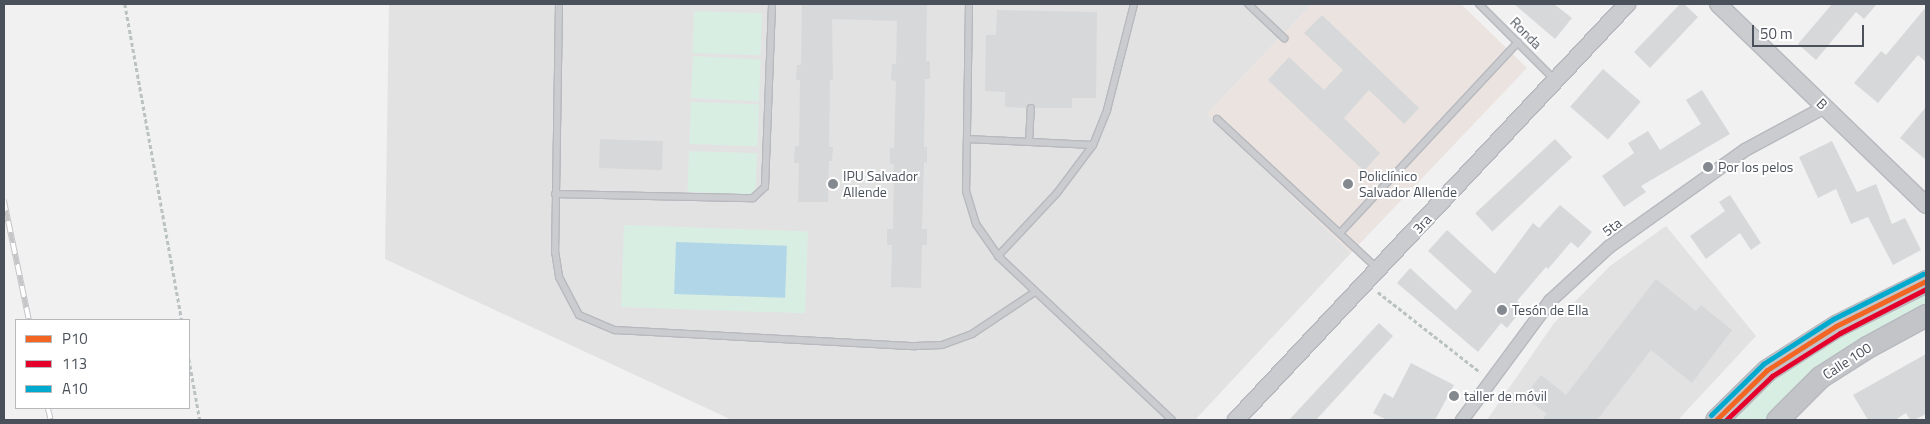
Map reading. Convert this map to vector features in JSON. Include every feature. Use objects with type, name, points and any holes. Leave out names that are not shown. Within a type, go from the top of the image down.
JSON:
[{"type":"highway","points":[[1716,420],[1767,370],[1836,326],[1926,281]]},
{"type":"highway","name":"Calle 100","points":[[1778,420],[1820,377],[1867,347],[1926,316]]},
{"type":"street","name":"3ra","points":[[1236,420],[1367,283],[1627,4]]},
{"type":"street","name":"B","points":[[1718,4],[1926,204]]},
{"type":"street","name":"5ta","points":[[1462,420],[1550,301],[1609,247],[1745,150],[1825,107]]},
{"type":"lane","points":[[559,4],[555,251],[559,277],[568,300],[579,314],[615,330],[915,346],[942,345],[972,334],[1035,292]]},
{"type":"lane","points":[[555,194],[754,198],[765,187],[772,4]]},
{"type":"lane","points":[[969,4],[966,191],[976,224],[998,256],[1172,420]]},
{"type":"lane","points":[[998,256],[1057,194],[1093,145],[1107,110],[1134,4]]},
{"type":"lane","points":[[1248,4],[1284,38]]},
{"type":"lane","name":"Ronda","points":[[1479,4],[1556,80]]},
{"type":"lane","points":[[1340,234],[1518,42]]},
{"type":"lane","points":[[1029,142],[1031,108]]},
{"type":"lane","points":[[1217,119],[1379,270]]},
{"type":"lane","points":[[967,139],[1093,145]]},
{"type":"path","points":[[125,4],[182,319]]},
{"type":"path","points":[[1367,283],[1491,381]]},
{"type":"path","points":[[190,365],[200,420]]},
{"type":"shaded area","name":"IPU Salvador Allende","points":[[389,4],[1312,4],[1207,114],[1351,253],[1195,420],[732,420],[385,259]]},
{"type":"shaded area","name":"Policlínico Salvador Allende","points":[[1312,4],[1461,4],[1527,68],[1351,253],[1207,114]]},
{"type":"shaded area","points":[[1666,226],[1756,336],[1678,420],[1487,420],[1554,323],[1610,266]]},
{"type":"green space","points":[[694,11],[762,13],[760,55],[693,53]]},
{"type":"green space","points":[[693,56],[761,60],[759,102],[691,98]]},
{"type":"green space","points":[[691,102],[759,104],[757,146],[690,144]]},
{"type":"green space","points":[[689,151],[757,153],[756,194],[688,192]]},
{"type":"green space","points":[[624,225],[808,231],[805,313],[621,307]]},
{"type":"green space","points":[[1926,290],[1926,306],[1815,371],[1765,420],[1728,420],[1772,377],[1844,331]]},
{"type":"water","points":[[676,242],[787,246],[785,298],[674,294]]},
{"type":"building","points":[[802,4],[927,4],[926,61],[930,61],[930,79],[925,79],[924,147],[927,147],[927,163],[924,162],[922,229],[927,229],[927,245],[922,245],[921,288],[891,287],[892,245],[887,245],[887,229],[893,229],[894,164],[890,164],[890,148],[894,148],[896,81],[891,80],[892,64],[896,64],[897,21],[832,19],[833,80],[830,80],[829,147],[833,147],[832,161],[829,161],[828,202],[798,202],[799,163],[794,163],[795,146],[799,146],[800,80],[796,80],[797,65],[801,65]]},
{"type":"building","points":[[1514,4],[1554,4],[1572,18],[1555,39]]},
{"type":"building","points":[[1680,4],[1684,4],[1698,17],[1650,68],[1634,52]]},
{"type":"building","points":[[1832,4],[1877,4],[1864,19],[1856,12],[1816,60],[1798,44]]},
{"type":"building","points":[[1926,7],[1926,62],[1918,55],[1878,103],[1854,83],[1881,51],[1886,55]]},
{"type":"building","points":[[997,10],[1097,12],[1096,98],[1072,98],[1072,108],[1036,108],[1031,103],[1026,108],[1005,107],[1005,92],[985,91],[986,35],[996,35]]},
{"type":"building","points":[[1322,15],[1419,108],[1404,124],[1369,90],[1344,118],[1380,153],[1364,171],[1268,80],[1289,57],[1324,90],[1343,70],[1304,33]]},
{"type":"building","points":[[1603,69],[1641,102],[1608,140],[1570,107]]},
{"type":"building","points":[[1702,90],[1730,134],[1641,186],[1646,192],[1624,207],[1602,176],[1634,153],[1628,143],[1648,131],[1660,150],[1701,124],[1686,100]]},
{"type":"building","points":[[1926,107],[1926,160],[1900,138]]},
{"type":"building","points":[[600,139],[663,141],[662,170],[599,168]]},
{"type":"building","points":[[1555,139],[1572,157],[1492,232],[1475,213]]},
{"type":"building","points":[[1832,141],[1857,192],[1876,184],[1892,224],[1905,218],[1921,250],[1893,265],[1868,217],[1851,224],[1836,189],[1818,198],[1799,157]]},
{"type":"building","points":[[1730,195],[1761,243],[1751,250],[1740,233],[1706,259],[1690,236],[1725,211],[1719,202]]},
{"type":"building","points":[[1560,205],[1592,232],[1578,248],[1571,242],[1548,269],[1546,267],[1517,301],[1524,307],[1507,328],[1501,323],[1478,352],[1397,283],[1410,268],[1456,310],[1472,291],[1428,251],[1447,230],[1495,274],[1533,223],[1539,228]]},
{"type":"building","points":[[1656,279],[1696,311],[1701,305],[1732,330],[1692,383],[1651,350],[1597,420],[1542,420],[1547,414],[1524,397],[1541,375],[1566,395]]},
{"type":"building","points":[[1379,323],[1393,336],[1316,420],[1289,420]]},
{"type":"building","points":[[1926,354],[1926,414],[1914,420],[1910,420],[1906,413],[1895,420],[1868,420],[1853,395]]},
{"type":"building","points":[[1411,363],[1454,385],[1435,420],[1387,420],[1373,413],[1384,393],[1393,398]]},
{"type":"railway","points":[[4,200],[29,319]]},
{"type":"railway","points":[[48,409],[51,420]]},
{"type":"transit line","name":"A10","points":[[1711,415],[1763,364],[1833,319],[1923,274]]},
{"type":"transit line","name":"P10","points":[[1716,420],[1767,370],[1836,326],[1926,281]]},
{"type":"transit line","name":"113","points":[[1726,420],[1772,376],[1840,333],[1926,289]]},
{"type":"place","name":"Por los pelos","points":[[1708,167]]},
{"type":"place","name":"IPU Salvador Allende","points":[[833,184]]},
{"type":"place","name":"Policlínico Salvador Allende","points":[[1348,184]]},
{"type":"place","name":"Tesón de Ella","points":[[1502,310]]},
{"type":"place","name":"taller de móvil","points":[[1454,396]]}]
